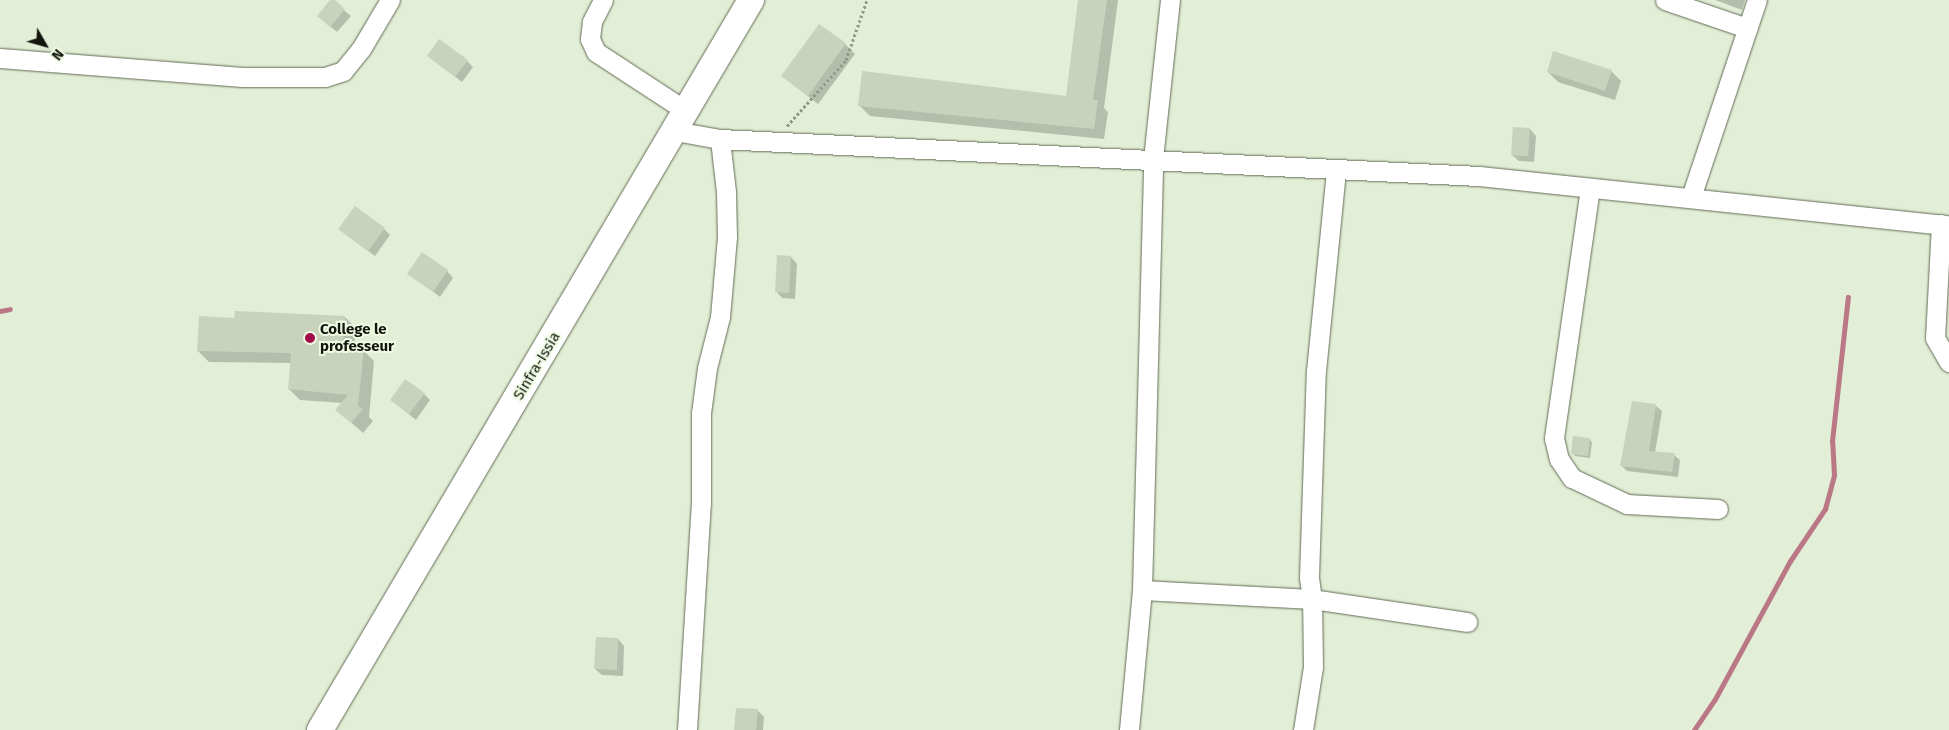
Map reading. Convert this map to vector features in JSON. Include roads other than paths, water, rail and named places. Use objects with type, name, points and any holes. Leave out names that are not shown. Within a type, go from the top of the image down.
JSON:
[{"type":"main road","name":"Sinfra-Issia","points":[[320,730],[751,0]]},
{"type":"street","points":[[0,58],[242,78],[325,77],[342,71],[361,49],[390,0]]},
{"type":"street","points":[[603,0],[592,22],[590,39],[596,52],[681,121],[720,139],[1153,159],[1336,172],[1479,176],[1945,225],[1935,338],[1949,362]]},
{"type":"street","points":[[1129,730],[1142,590],[1153,159],[1170,0]]},
{"type":"street","points":[[1665,0],[1747,28]]},
{"type":"street","points":[[1691,197],[1757,0]]},
{"type":"street","points":[[687,730],[700,532],[701,413],[707,368],[720,317],[727,237],[726,192],[720,139]]},
{"type":"street","points":[[1303,730],[1312,667],[1310,568],[1316,371],[1336,172]]},
{"type":"street","points":[[1590,188],[1554,438],[1559,459],[1572,478],[1627,504],[1718,509]]},
{"type":"street","points":[[1142,590],[1312,599],[1467,622]]},
{"type":"waterway","points":[[1694,730],[1715,699],[1790,561],[1825,509],[1834,475],[1832,441],[1848,297]]},
{"type":"waterway","points":[[0,311],[10,309]]},
{"type":"place","name":"College le professeur","points":[[310,338]]}]
